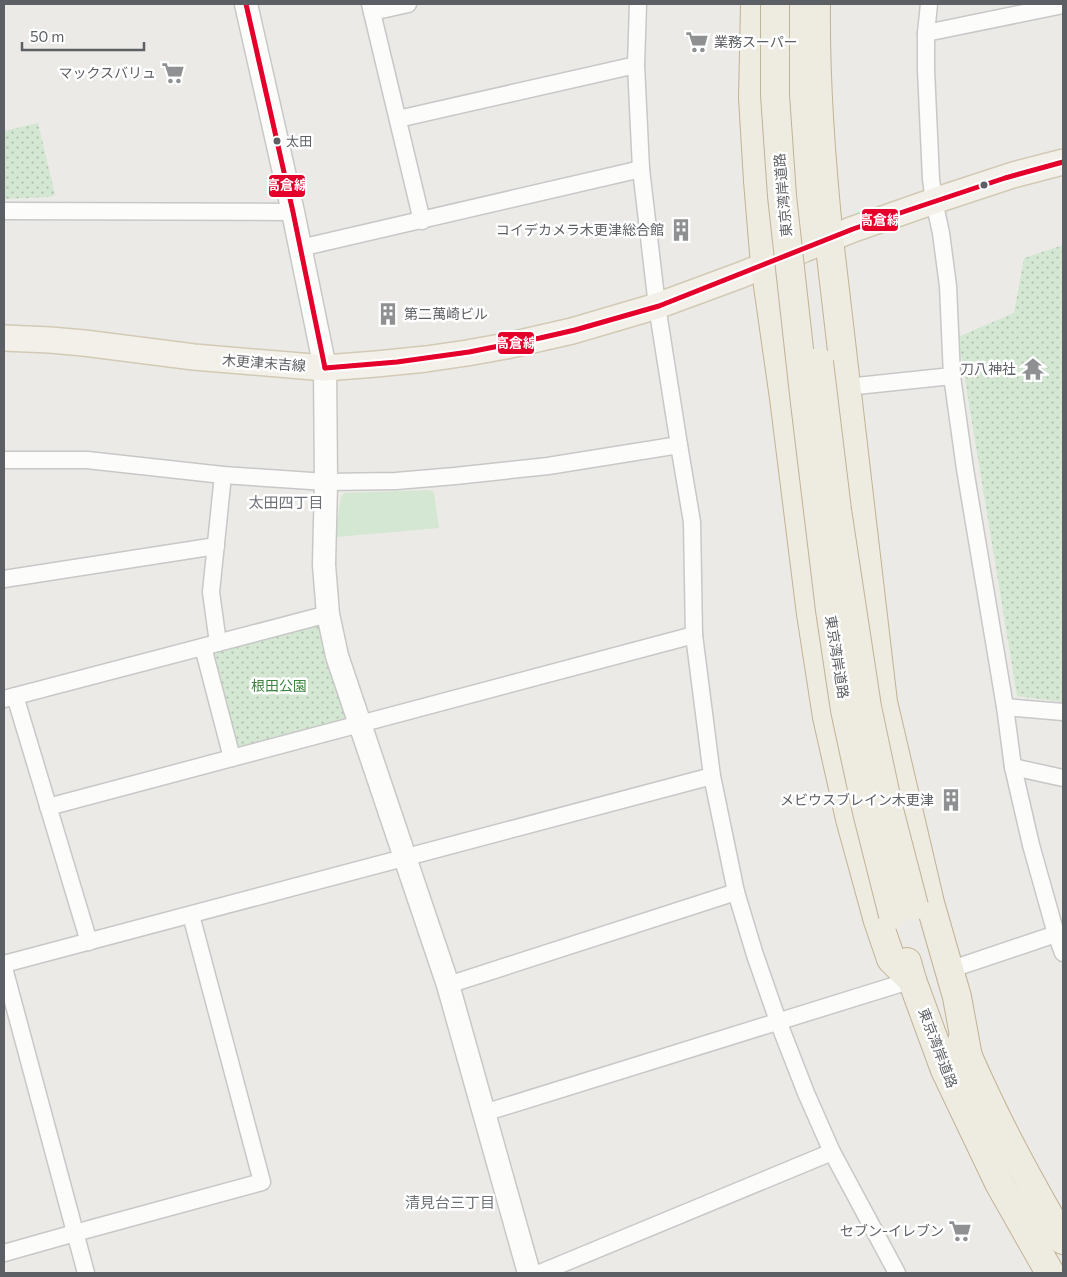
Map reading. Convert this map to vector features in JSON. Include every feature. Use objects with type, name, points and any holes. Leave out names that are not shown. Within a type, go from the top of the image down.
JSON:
[{"type":"highway","points":[[755,4],[753,98],[765,265],[811,614],[827,718],[850,819],[878,921],[891,959],[912,980]]},
{"type":"highway","name":"東京湾岸道路","points":[[775,4],[775,95],[782,196],[804,393],[830,610],[845,710],[867,812],[903,911],[936,973],[968,1057],[1019,1162],[1063,1240]]},
{"type":"highway","name":"東京湾岸道路","points":[[795,4],[795,113],[802,210],[837,510],[867,707],[888,806],[912,980],[945,1070],[998,1183],[1050,1273]]},
{"type":"highway","points":[[816,4],[822,166],[829,239],[883,702],[930,903],[957,997],[968,1057]]},
{"type":"main road","name":"木更津末吉線","points":[[4,338],[76,342],[213,359],[325,368],[426,359],[506,346],[572,331],[657,306],[852,230],[1013,175],[1063,162]]},
{"type":"street","points":[[246,4],[293,212],[325,368],[326,482],[324,564],[328,614],[337,656],[448,985],[529,1273]]},
{"type":"street","points":[[408,4],[371,8],[422,220]]},
{"type":"street","points":[[638,4],[636,65],[641,169],[657,306],[692,522],[694,635],[712,776],[736,892],[778,1021],[806,1093],[832,1152],[896,1273]]},
{"type":"street","points":[[929,4],[926,33],[927,109],[934,201],[941,233],[948,286],[952,376],[965,469],[1005,707],[1013,767],[1031,845],[1063,953]]},
{"type":"street","points":[[926,33],[1063,5]]},
{"type":"street","points":[[398,119],[636,65]]},
{"type":"street","points":[[300,248],[641,169]]},
{"type":"street","points":[[4,211],[293,212]]},
{"type":"street","points":[[847,387],[952,376]]},
{"type":"street","points":[[4,460],[87,460],[223,475],[326,482],[396,481],[548,466],[679,445]]},
{"type":"street","points":[[223,475],[211,592],[210,645],[232,758]]},
{"type":"street","points":[[4,579],[216,546]]},
{"type":"street","points":[[89,942],[48,807],[10,698],[328,614]]},
{"type":"street","points":[[48,807],[694,635]]},
{"type":"street","points":[[1005,707],[1063,712]]},
{"type":"street","points":[[1013,767],[1063,778]]},
{"type":"street","points":[[4,964],[712,776]]},
{"type":"street","points":[[448,985],[736,892]]},
{"type":"street","points":[[4,1254],[262,1182],[191,915]]},
{"type":"street","points":[[949,970],[1056,934]]},
{"type":"street","points":[[4,968],[86,1273]]},
{"type":"street","points":[[484,1113],[912,980]]},
{"type":"street","points":[[540,1273],[832,1152]]},
{"type":"green space","points":[[38,123],[55,195],[4,199],[4,131]]},
{"type":"green space","points":[[1063,245],[1063,702],[1017,696],[958,337],[1014,313],[1024,258]]},
{"type":"green space","points":[[430,490],[434,493],[439,528],[337,537],[341,496],[345,493]]},
{"type":"green space","name":"根田公園","points":[[324,618],[356,722],[235,753],[206,650]]},
{"type":"transit line","name":"高倉線","points":[[246,4],[293,212],[325,368]]},
{"type":"transit line","name":"高倉線","points":[[325,368],[397,362],[469,352],[575,330],[659,306],[853,229],[1005,178],[1063,162]]},
{"type":"place","name":"業務スーパー","points":[[697,42]]},
{"type":"place","name":"マックスバリュ","points":[[173,73]]},
{"type":"place","name":"太田","points":[[277,141]]},
{"type":"place","name":"コイデカメラ木更津総合館","points":[[681,230]]},
{"type":"place","name":"第二萬崎ビル","points":[[388,314]]},
{"type":"place","name":"刀八神社","points":[[1033,369]]},
{"type":"place","name":"メビウスブレイン木更津","points":[[951,800]]},
{"type":"place","name":"セブン-イレブン","points":[[960,1231]]},
{"type":"district","name":"太田四丁目","points":[[286,503]]},
{"type":"district","name":"清見台三丁目","points":[[450,1203]]}]
